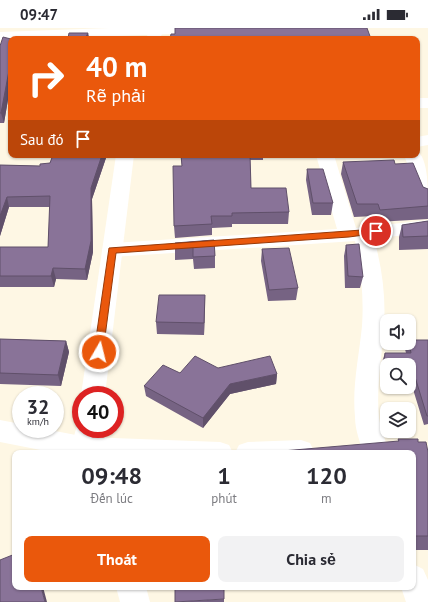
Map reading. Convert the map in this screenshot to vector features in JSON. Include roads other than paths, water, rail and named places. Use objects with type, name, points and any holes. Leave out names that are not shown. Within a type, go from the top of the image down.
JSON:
[{"type":"street","points":[[0,36],[156,32],[233,28]]},
{"type":"street","points":[[94,386],[125,158]]},
{"type":"street","points":[[326,158],[342,217],[356,234],[370,263],[373,282],[373,326],[366,375],[366,449],[336,450]]},
{"type":"street","points":[[414,158],[428,195]]},
{"type":"street","points":[[112,250],[356,234],[428,226]]},
{"type":"street","points":[[0,431],[87,443],[180,450]]},
{"type":"street","points":[[416,588],[421,602]]},
{"type":"street","points":[[132,590],[135,602]]}]
